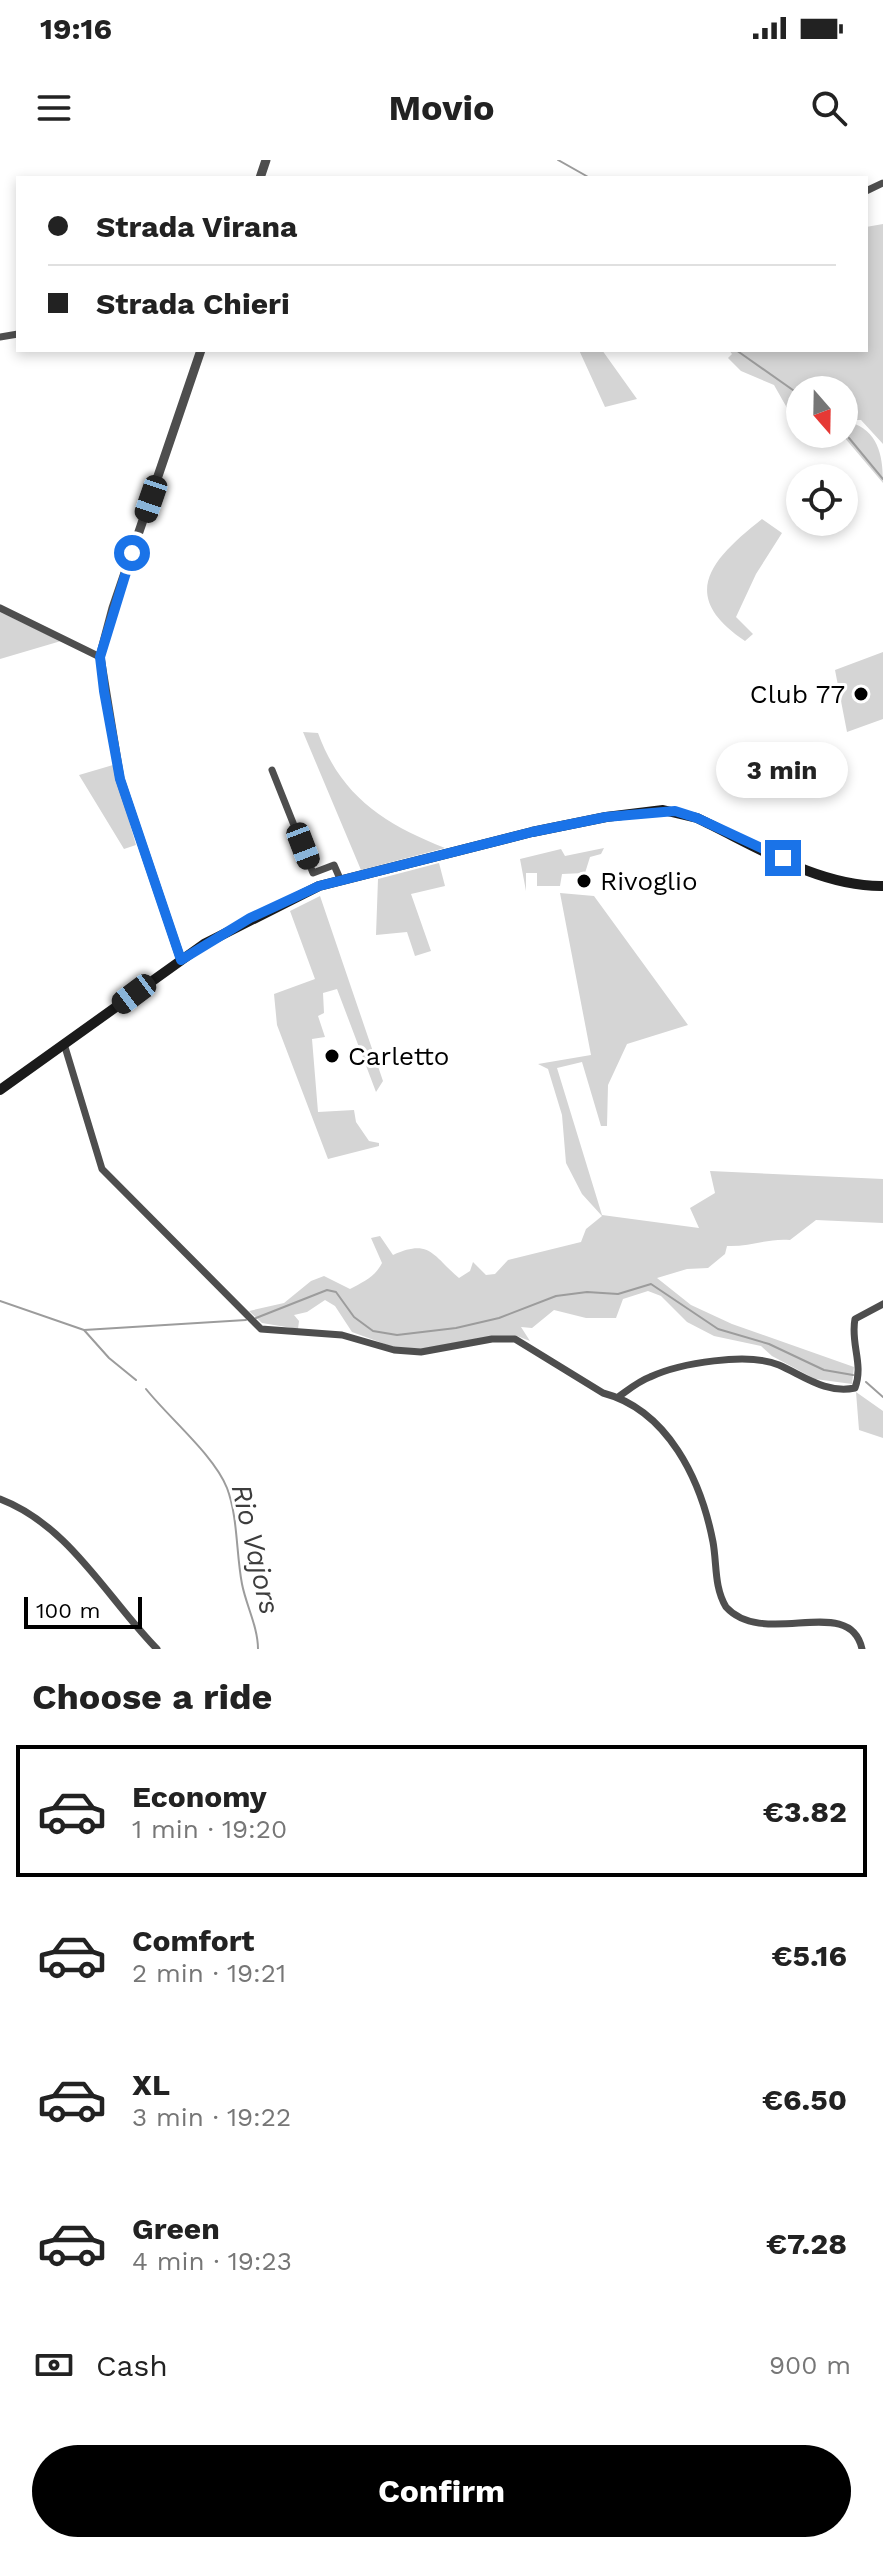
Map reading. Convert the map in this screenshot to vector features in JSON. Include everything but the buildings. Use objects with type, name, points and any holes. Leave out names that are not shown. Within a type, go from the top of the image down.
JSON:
[{"type":"main road","points":[[0,1090],[65,1047],[181,960],[266,910],[341,881],[532,832],[663,810],[697,818],[823,876],[849,884],[883,886]]},
{"type":"street","points":[[181,960],[120,779],[100,657],[113,608],[200,352]]},
{"type":"street","points":[[0,608],[100,657]]},
{"type":"street","points":[[272,770],[313,873],[334,865],[341,881]]},
{"type":"street","points":[[65,1047],[102,1169],[261,1329],[342,1335],[394,1350],[421,1352],[492,1339],[515,1339],[603,1393],[618,1397],[669,1435],[683,1456],[713,1543],[718,1591],[734,1618],[745,1626],[771,1633],[842,1626],[856,1634],[862,1649]]},
{"type":"street","points":[[618,1397],[648,1377],[679,1366],[724,1361],[776,1363],[811,1382],[843,1390],[855,1388],[859,1378],[852,1332],[855,1319],[883,1304]]},
{"type":"street","points":[[0,1499],[26,1509],[92,1569],[157,1649]]},
{"type":"shaded area","points":[[883,224],[883,444],[858,420],[858,376],[786,376],[786,406],[774,385],[741,371],[728,358],[730,352],[868,352],[868,227]]},
{"type":"shaded area","points":[[580,352],[603,352],[637,399],[605,407]]},
{"type":"shaded area","points":[[858,426],[875,441],[881,457],[883,483],[853,448],[858,448]]},
{"type":"shaded area","points":[[762,519],[782,533],[756,574],[736,617],[753,634],[745,641],[724,624],[712,608],[707,592],[709,577],[729,548]]},
{"type":"shaded area","points":[[0,612],[61,641],[0,659]]},
{"type":"shaded area","name":"Club 77","points":[[883,652],[883,719],[847,732],[835,670]]},
{"type":"shaded area","points":[[303,732],[318,733],[339,774],[367,805],[403,829],[445,848],[361,870]]},
{"type":"shaded area","points":[[113,765],[136,845],[124,849],[79,775]]},
{"type":"shaded area","points":[[604,848],[601,854],[590,857],[585,873],[562,874],[560,886],[537,886],[537,873],[526,873],[526,891],[520,859],[561,849],[565,856]]},
{"type":"shaded area","points":[[439,863],[445,886],[411,894],[431,951],[415,956],[407,932],[376,935],[378,879]]},
{"type":"shaded area","points":[[560,893],[594,896],[688,1025],[627,1044],[608,1085],[607,1126],[601,1126],[582,1062],[557,1068],[602,1215],[699,1228],[690,1208],[715,1193],[710,1171],[883,1179],[883,1223],[816,1220],[790,1240],[727,1246],[725,1254],[708,1268],[687,1269],[657,1278],[691,1305],[732,1324],[854,1367],[852,1384],[815,1379],[772,1356],[761,1346],[714,1336],[687,1322],[661,1296],[648,1291],[623,1299],[616,1318],[586,1318],[554,1310],[532,1328],[521,1327],[530,1341],[517,1336],[492,1336],[421,1349],[393,1347],[352,1332],[335,1306],[325,1300],[307,1312],[294,1315],[299,1321],[298,1329],[262,1323],[249,1311],[284,1303],[311,1281],[324,1276],[350,1289],[364,1281],[382,1263],[371,1238],[380,1236],[393,1255],[415,1248],[430,1252],[459,1278],[470,1271],[473,1262],[486,1275],[495,1274],[508,1260],[581,1242],[586,1229],[602,1216],[582,1194],[566,1163],[562,1115],[548,1069],[538,1064],[591,1055]]},
{"type":"shaded area","points":[[320,896],[383,1081],[376,1092],[337,989],[323,993],[324,1013],[318,1016],[325,1037],[312,1039],[318,1112],[354,1110],[356,1122],[369,1141],[379,1143],[379,1146],[328,1159],[277,1025],[274,994],[315,979],[290,911]]},
{"type":"shaded area","points":[[856,1392],[883,1411],[883,1438],[859,1430]]},
{"type":"waterway","points":[[558,160],[586,176]]},
{"type":"waterway","points":[[739,352],[786,385]]},
{"type":"waterway","points":[[857,448],[883,479]]},
{"type":"waterway","points":[[256,1318],[327,1290],[336,1292],[354,1317],[373,1331],[397,1335],[456,1328],[499,1318],[556,1296],[587,1292],[618,1294],[651,1284],[718,1329],[769,1344],[824,1370],[853,1375]]},
{"type":"waterway","name":"Rio Vajors","points":[[0,1301],[84,1330],[109,1358],[136,1380]]},
{"type":"waterway","points":[[84,1330],[246,1320]]},
{"type":"waterway","points":[[866,1382],[883,1397]]},
{"type":"waterway","name":"Rio Vajors","points":[[146,1389],[202,1450],[227,1488],[242,1584],[258,1649]]},
{"type":"place","name":"Club 77","points":[[861,694]]},
{"type":"place","name":"Rivoglio","points":[[584,881]]},
{"type":"place","name":"Carletto","points":[[332,1056]]},
{"type":"route","points":[[132,553],[100,657],[104,691],[120,779],[171,938],[181,960],[250,918],[319,886],[532,832],[606,817],[675,811],[783,858]]}]
